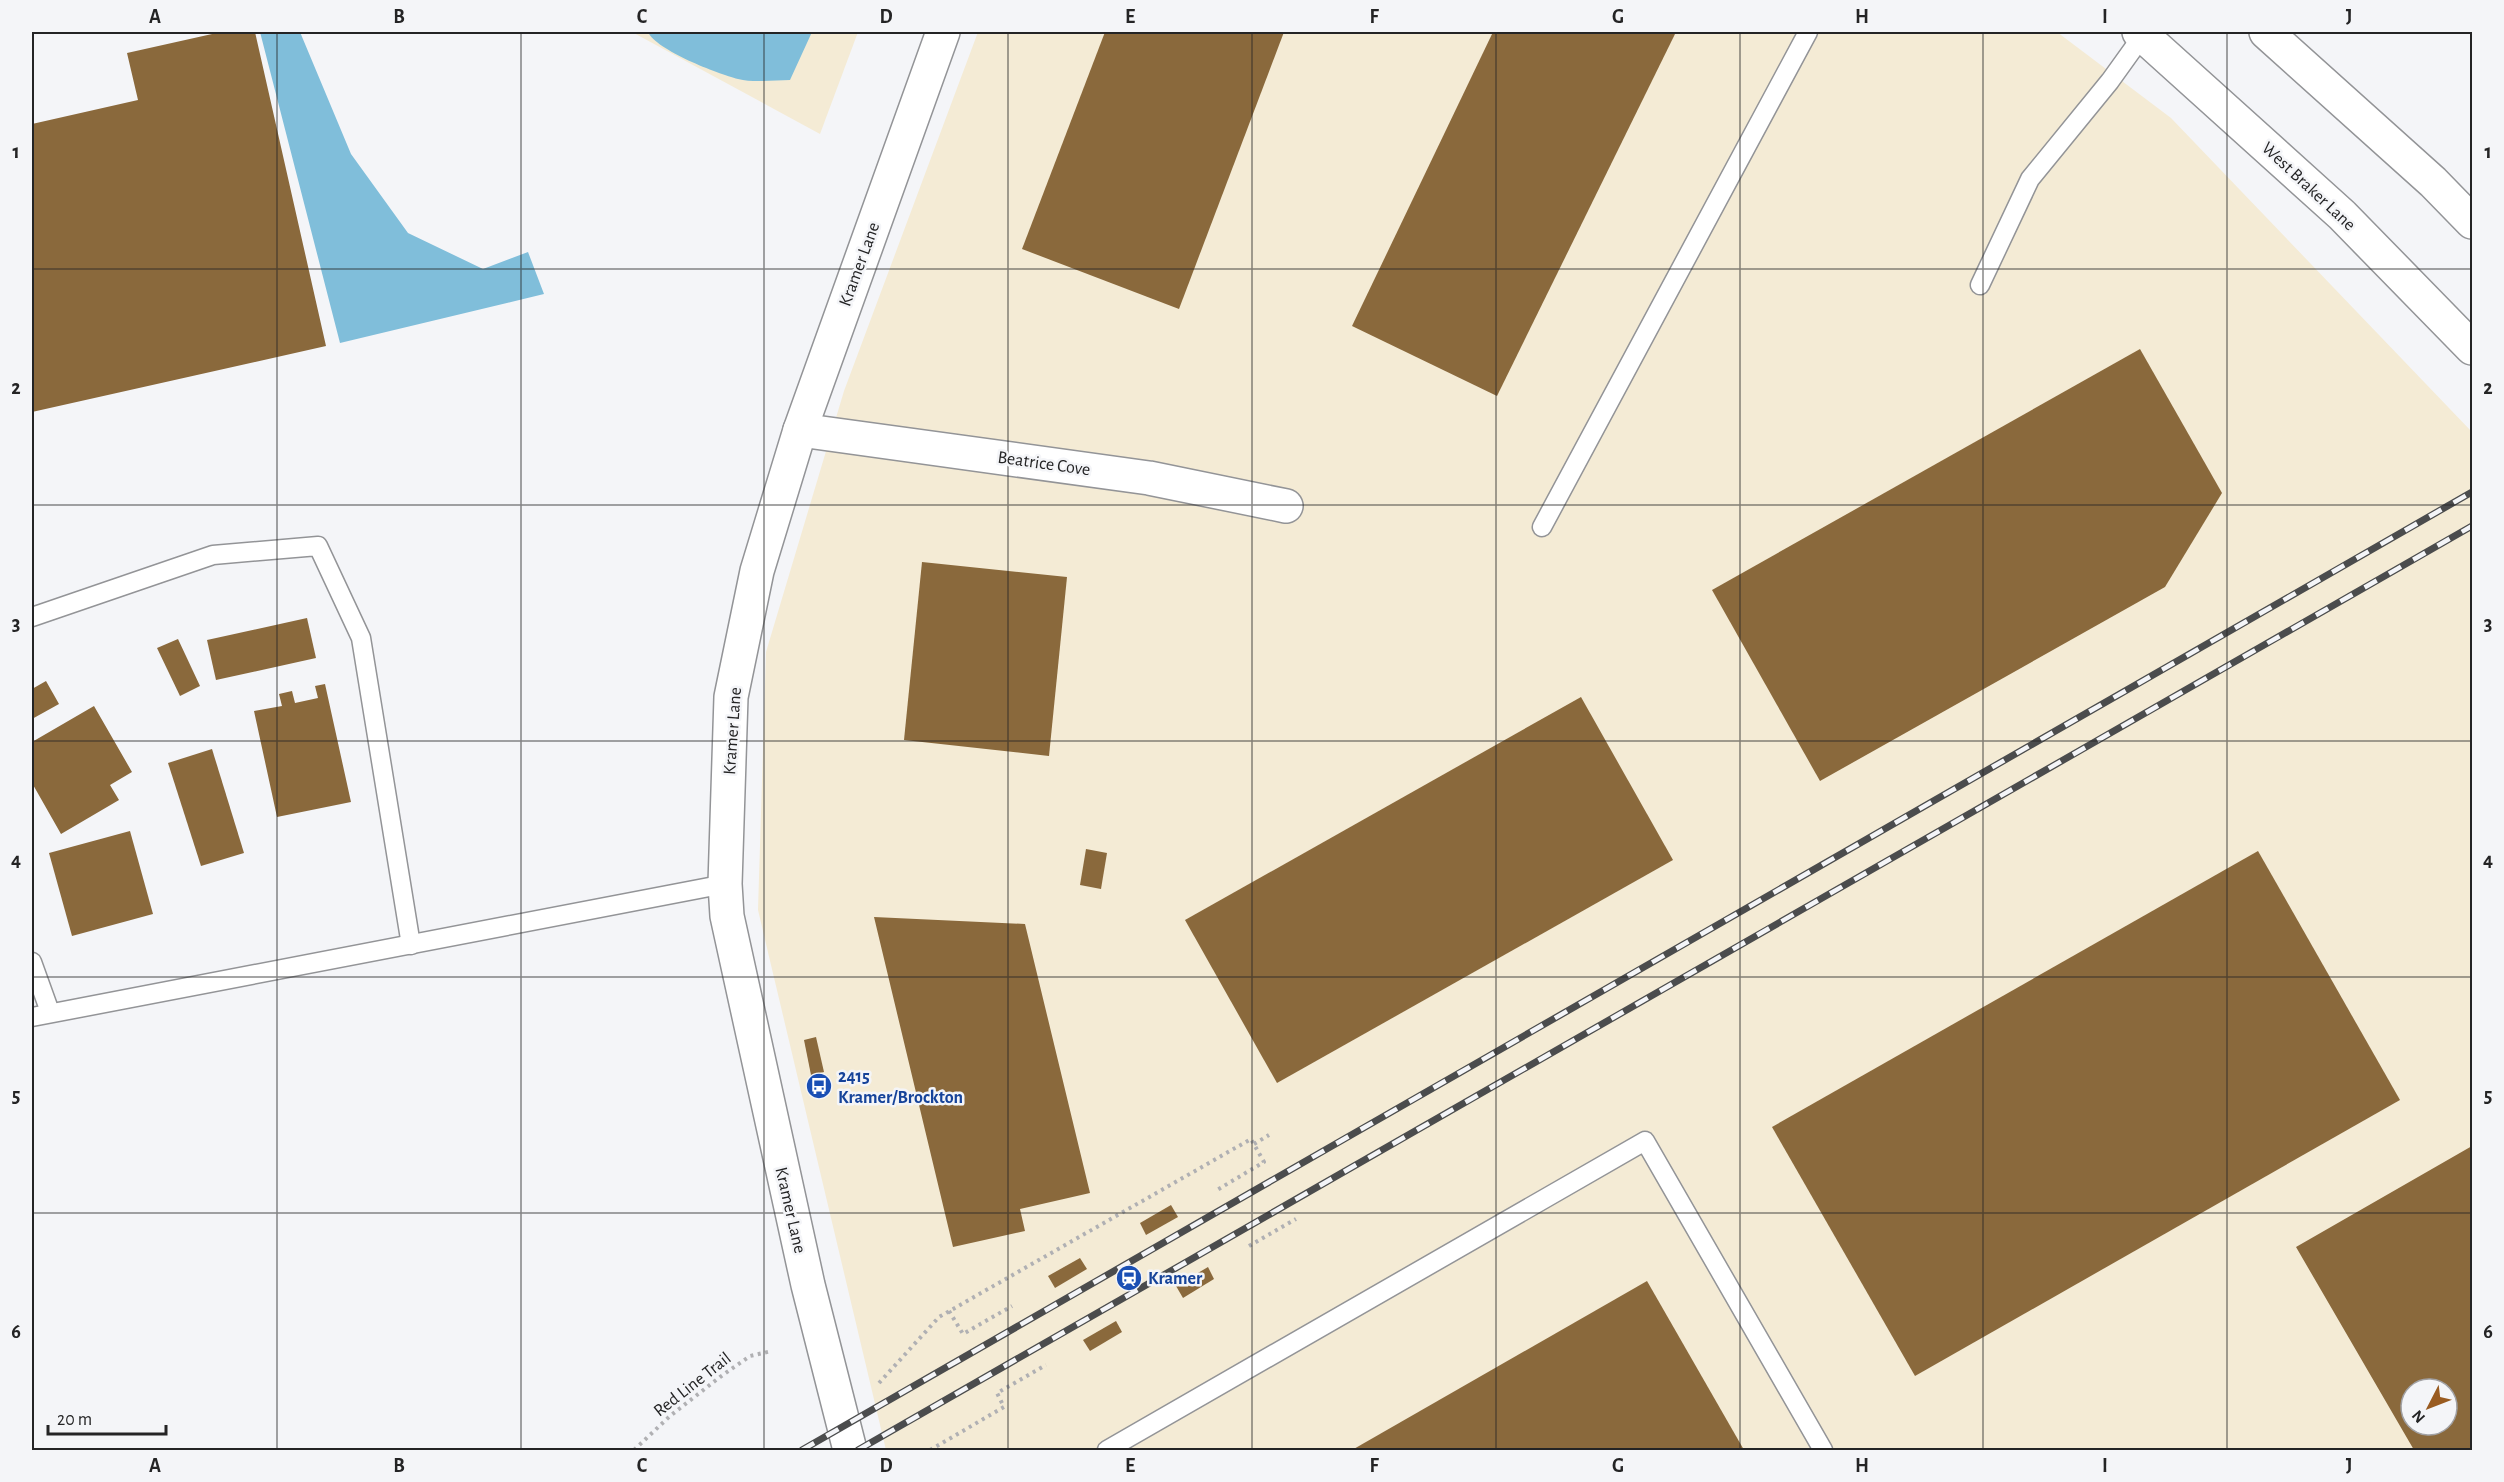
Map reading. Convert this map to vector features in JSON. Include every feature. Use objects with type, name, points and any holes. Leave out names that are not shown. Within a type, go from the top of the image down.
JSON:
[{"type":"street","name":"Kramer Lane","points":[[849,1450],[808,1285],[727,916],[725,884],[731,697],[758,571],[800,430],[943,32]]},
{"type":"street","points":[[2266,32],[2433,182],[2472,222]]},
{"type":"street","name":"West Braker Lane","points":[[2143,33],[2342,215],[2472,348]]},
{"type":"street","name":"Beatrice Cove","points":[[800,430],[1149,478],[1286,506]]},
{"type":"lane","points":[[1542,527],[1808,32]]},
{"type":"lane","points":[[1980,285],[2030,179],[2110,81],[2143,33]]},
{"type":"lane","points":[[32,617],[213,555],[318,546],[361,638],[411,945]]},
{"type":"lane","points":[[32,1017],[725,884]]},
{"type":"lane","points":[[32,962],[50,1012]]},
{"type":"lane","points":[[1107,1450],[1645,1142],[1823,1450]]},
{"type":"path","points":[[1254,1144],[1269,1135]]},
{"type":"path","points":[[879,1383],[939,1317],[1251,1139],[1264,1162],[1217,1190]]},
{"type":"path","points":[[1249,1246],[1296,1219]]},
{"type":"path","points":[[949,1311],[963,1334],[1012,1306]]},
{"type":"path","name":"Red Line Trail","points":[[634,1450],[670,1416],[720,1377],[750,1356],[772,1351]]},
{"type":"path","points":[[930,1450],[1004,1407],[997,1394],[1046,1365]]},
{"type":"shaded area","points":[[632,32],[858,32],[820,134]]},
{"type":"shaded area","points":[[978,32],[2057,32],[2171,118],[2472,432],[2472,1450],[886,1450],[758,910],[766,652],[844,391]]},
{"type":"water","points":[[260,32],[300,32],[351,154],[408,233],[483,269],[528,252],[544,294],[340,343]]},
{"type":"water","points":[[648,32],[812,32],[790,80],[757,81],[744,80],[703,67],[663,46]]},
{"type":"building","points":[[221,32],[255,32],[326,346],[32,412],[32,124],[138,100],[127,53]]},
{"type":"building","points":[[1105,32],[1284,32],[1179,309],[1022,249]]},
{"type":"building","points":[[1493,32],[1676,32],[1497,396],[1352,326]]},
{"type":"building","points":[[2140,349],[2222,493],[2165,587],[1820,781],[1712,590]]},
{"type":"building","points":[[922,562],[1067,577],[1049,756],[904,740]]},
{"type":"building","points":[[307,618],[316,658],[216,680],[207,640]]},
{"type":"building","points":[[178,639],[200,686],[180,696],[157,648]]},
{"type":"building","points":[[46,681],[59,704],[32,719],[32,689]]},
{"type":"building","points":[[325,684],[351,802],[277,817],[254,711],[282,706],[279,694],[292,691],[295,703],[318,698],[315,686]]},
{"type":"building","points":[[1581,697],[1673,860],[1277,1083],[1185,920]]},
{"type":"building","points":[[94,706],[132,772],[110,785],[119,800],[61,834],[32,783],[32,742]]},
{"type":"building","points":[[212,749],[244,853],[201,866],[168,763]]},
{"type":"building","points":[[130,831],[153,914],[72,936],[49,853]]},
{"type":"building","points":[[1086,849],[1107,853],[1101,889],[1080,885]]},
{"type":"building","points":[[2258,851],[2400,1100],[1915,1376],[1772,1127]]},
{"type":"building","points":[[874,917],[1025,924],[1090,1193],[1020,1209],[1025,1231],[953,1247]]},
{"type":"building","points":[[816,1037],[824,1072],[811,1075],[804,1040]]},
{"type":"building","points":[[2472,1146],[2472,1450],[2414,1450],[2406,1437],[2459,1437],[2459,1377],[2399,1377],[2399,1424],[2296,1247]]},
{"type":"building","points":[[1171,1205],[1178,1217],[1146,1235],[1140,1223]]},
{"type":"building","points":[[1080,1258],[1087,1269],[1055,1288],[1048,1276]]},
{"type":"building","points":[[1208,1267],[1214,1279],[1183,1298],[1176,1286]]},
{"type":"building","points":[[1647,1281],[1744,1450],[1352,1450]]},
{"type":"building","points":[[1116,1321],[1122,1332],[1090,1351],[1083,1340]]},
{"type":"railway","points":[[802,1450],[2472,492]]},
{"type":"railway","points":[[858,1450],[2472,526]]},
{"type":"place","name":"2415 Kramer/Brockton","points":[[819,1086]]},
{"type":"place","name":"Kramer","points":[[1129,1278]]}]
